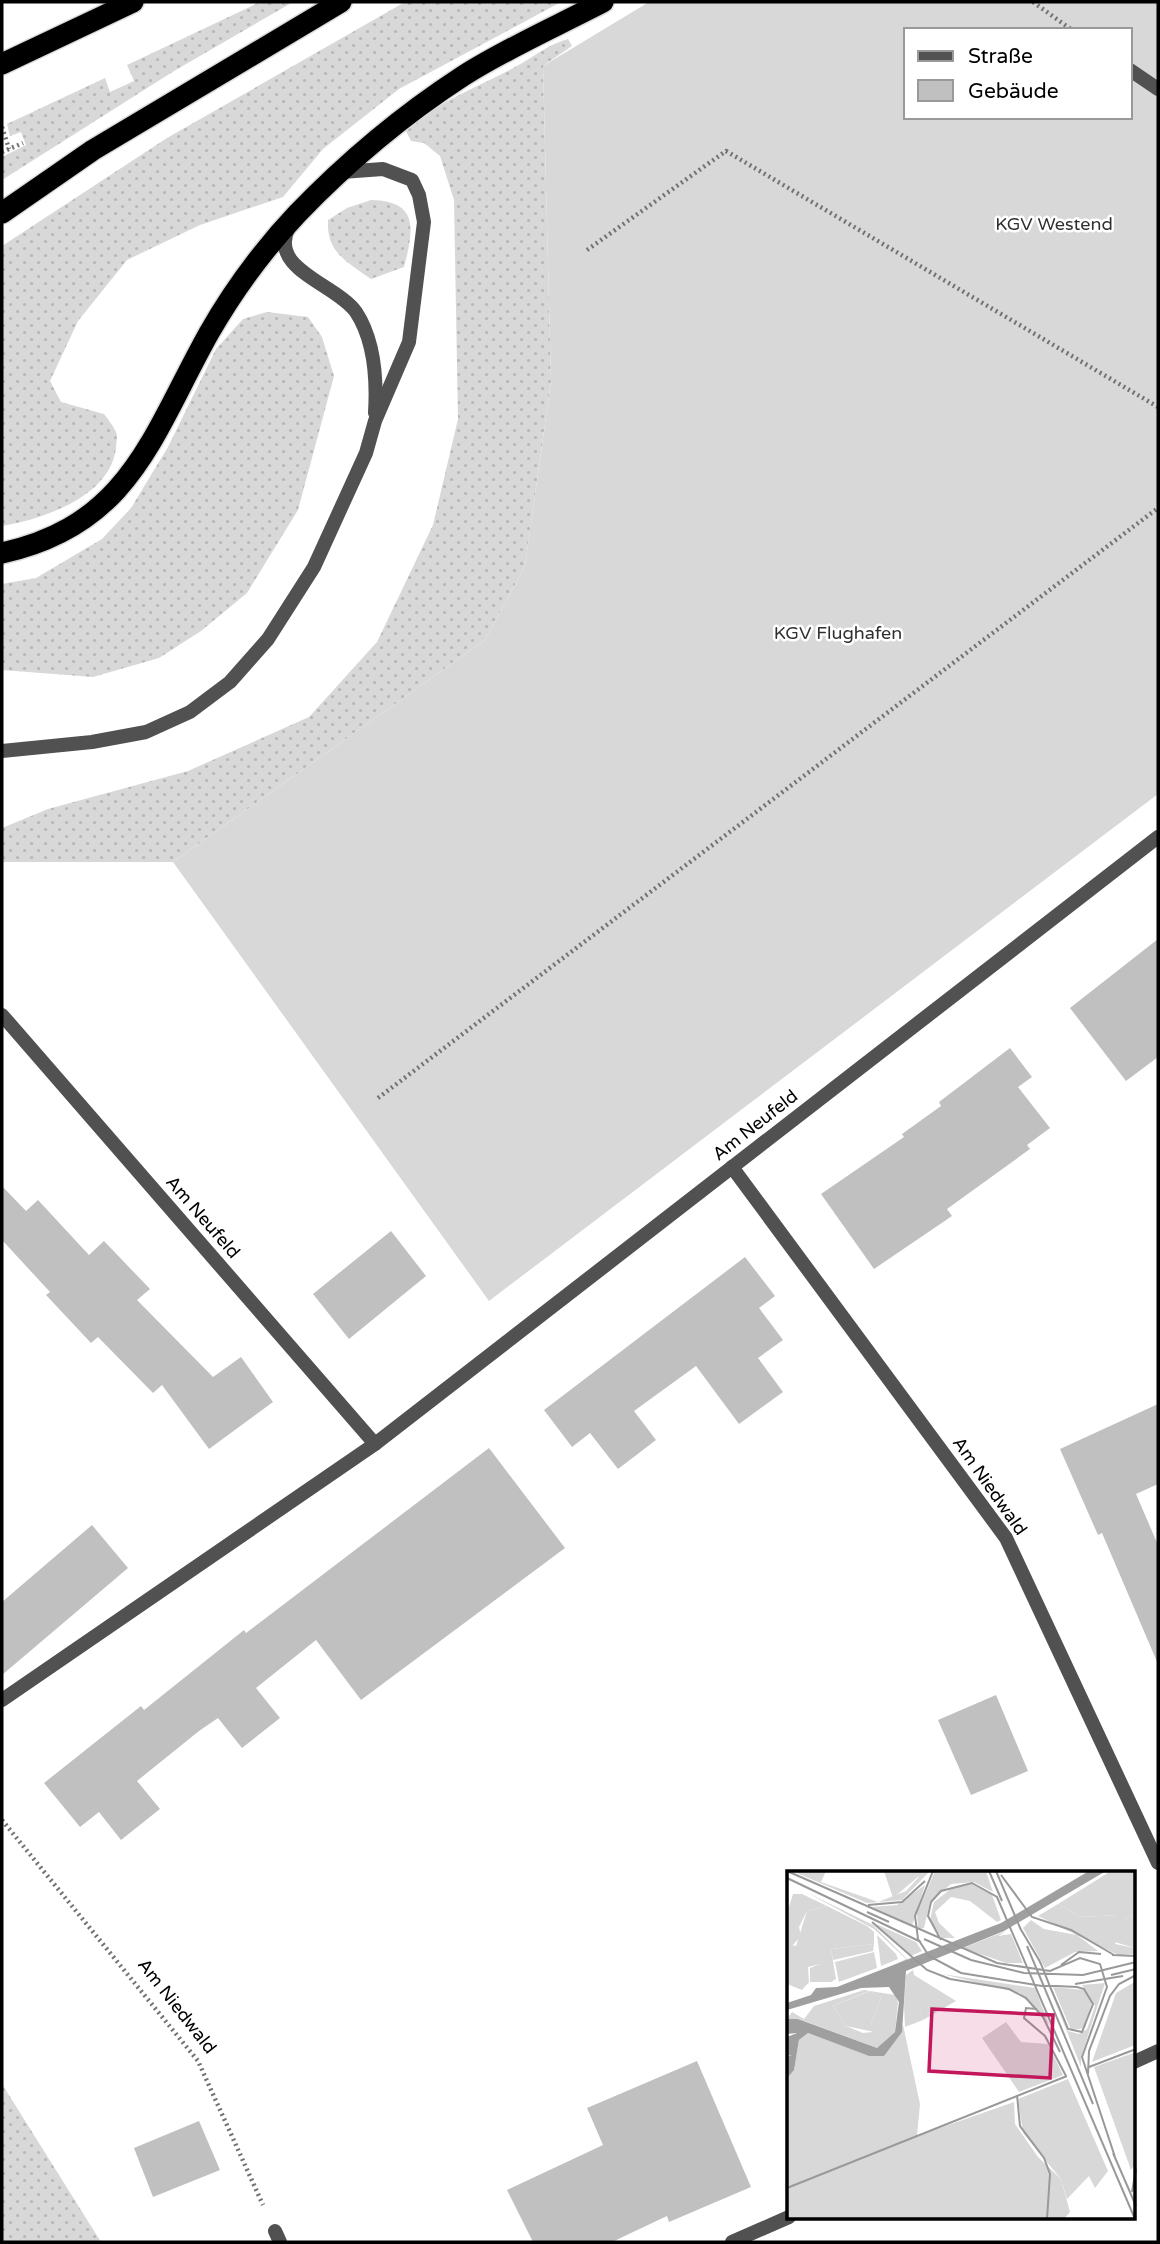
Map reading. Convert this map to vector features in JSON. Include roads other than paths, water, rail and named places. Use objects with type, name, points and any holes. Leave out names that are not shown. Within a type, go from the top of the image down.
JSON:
[{"type":"highway","points":[[2,64],[133,2]]},
{"type":"highway","points":[[2,213],[93,150],[341,2]]},
{"type":"highway","points":[[2,553],[35,546],[74,528],[116,493],[140,464],[211,331],[265,251],[296,216],[390,126],[466,75],[603,2]]},
{"type":"street","points":[[1132,71],[1158,89]]},
{"type":"street","points":[[2,751],[92,742],[146,732],[190,712],[230,682],[268,639],[314,567],[366,453],[375,421],[409,342],[424,222],[419,195],[412,180],[383,169],[342,172]]},
{"type":"street","points":[[296,216],[284,237],[284,250],[293,265],[336,292],[355,311],[366,331],[376,392],[375,421]]},
{"type":"street","name":"Am Neufeld","points":[[2,1700],[375,1444],[1158,837]]},
{"type":"street","name":"Am Neufeld","points":[[2,1015],[375,1444]]},
{"type":"street","name":"Am Niedwald","points":[[732,1167],[1006,1538],[1158,1863]]},
{"type":"street","points":[[1136,2061],[1158,2051]]},
{"type":"street","points":[[732,2242],[787,2218]]},
{"type":"park label","name":"KGV Westend","points":[[1054,224]]},
{"type":"park label","name":"KGV Flughafen","points":[[838,633]]}]
